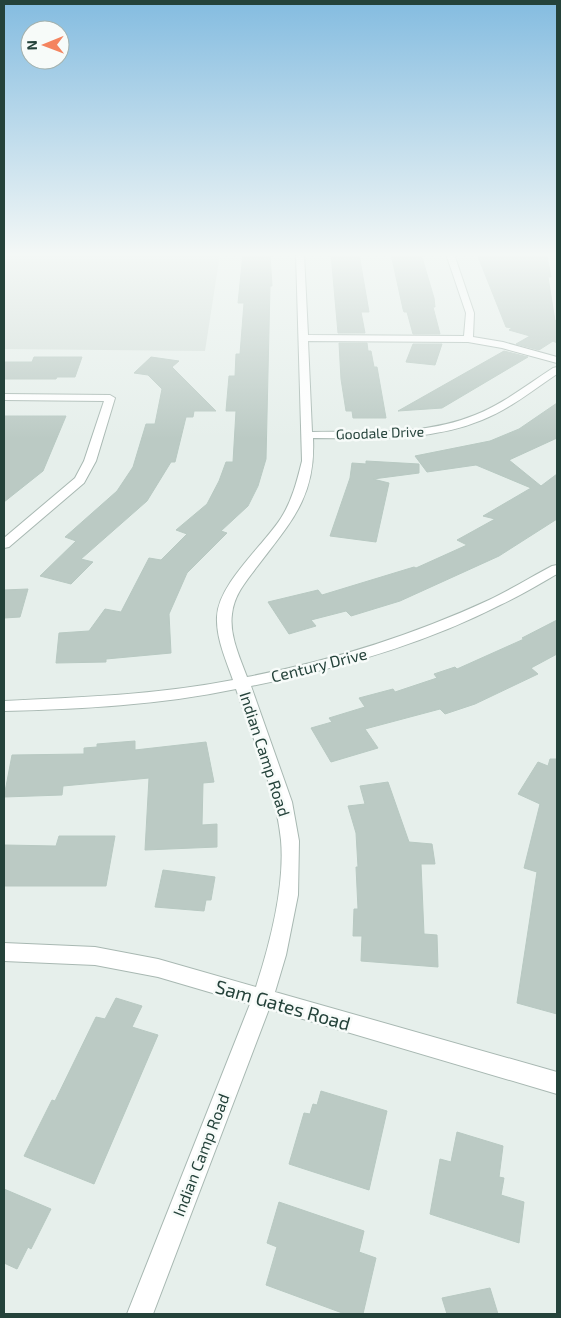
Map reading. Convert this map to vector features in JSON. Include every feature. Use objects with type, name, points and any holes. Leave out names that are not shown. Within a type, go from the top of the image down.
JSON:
[{"type":"street","name":"Indian Camp Road","points":[[140,1314],[262,999],[276,955],[288,895],[290,841],[283,802],[227,640],[224,616],[229,594],[287,519],[303,483],[308,461],[304,316]]},
{"type":"street","points":[[468,339],[470,316]]},
{"type":"street","points":[[305,338],[468,339],[503,345],[557,360]]},
{"type":"street","name":"Goodale Drive","points":[[307,435],[402,434],[432,431],[456,425],[479,418],[557,370]]},
{"type":"street","points":[[4,397],[110,398],[90,461],[80,480],[4,544]]},
{"type":"street","name":"Century Drive","points":[[4,706],[132,700],[242,683],[319,667],[388,647],[462,619],[519,592],[557,569]]},
{"type":"street","name":"Sam Gates Road","points":[[4,952],[95,956],[158,968],[557,1083]]},
{"type":"shaded area","points":[[4,316],[210,316],[205,351],[4,349]]},
{"type":"building","points":[[243,316],[269,316],[266,459],[258,486],[248,506],[221,531],[227,533],[187,573],[169,614],[171,653],[106,659],[106,662],[56,663],[59,633],[89,631],[105,609],[121,612],[149,558],[161,560],[187,534],[176,530],[207,504],[226,462],[233,462],[236,411],[226,411],[229,376],[235,376],[236,354],[240,354]]},
{"type":"building","points":[[336,316],[362,316],[365,333],[338,333]]},
{"type":"building","points":[[408,316],[435,316],[440,334],[413,334]]},
{"type":"building","points":[[501,316],[554,316],[555,321],[557,319],[557,343],[553,341],[539,350],[516,344],[530,336],[509,330],[512,328],[506,327]]},
{"type":"building","points":[[339,343],[367,343],[368,351],[371,351],[374,367],[377,367],[386,418],[353,418],[352,411],[346,411],[341,379]]},
{"type":"building","points":[[413,344],[442,344],[435,365],[406,362]]},
{"type":"building","points":[[504,351],[528,357],[442,408],[398,411]]},
{"type":"building","points":[[34,357],[82,357],[75,377],[4,379],[4,362],[32,362]]},
{"type":"building","points":[[151,357],[179,361],[172,367],[216,411],[194,411],[193,417],[186,417],[175,462],[171,462],[147,501],[81,559],[93,562],[71,584],[40,576],[76,541],[65,537],[117,491],[133,467],[146,424],[155,424],[162,389],[148,375],[134,373]]},
{"type":"building","points":[[557,403],[557,438],[509,460],[541,486],[557,474],[557,519],[499,556],[400,601],[351,616],[346,611],[311,620],[316,626],[289,634],[268,602],[318,590],[322,595],[414,567],[416,568],[467,545],[457,540],[495,519],[483,516],[531,488],[476,465],[427,472],[415,456],[490,441],[519,429]]},
{"type":"building","points":[[4,416],[66,416],[43,471],[4,502]]},
{"type":"building","points":[[366,461],[419,464],[419,473],[373,479],[389,483],[376,542],[330,536],[350,478],[352,463],[366,464]]},
{"type":"building","points":[[28,589],[20,617],[4,618],[4,590]]},
{"type":"building","points":[[557,620],[557,654],[531,668],[538,674],[475,704],[445,714],[440,709],[365,729],[378,748],[331,762],[311,728],[332,722],[329,718],[365,707],[359,698],[393,689],[395,692],[437,678],[434,674],[455,667],[457,669],[524,639],[522,638]]},
{"type":"building","points":[[135,741],[135,750],[206,742],[214,782],[203,783],[202,825],[217,824],[217,847],[145,850],[149,778],[63,786],[62,795],[4,797],[12,755],[84,754],[84,748],[97,747],[97,744]]},
{"type":"building","points":[[550,759],[557,759],[557,1014],[517,1003],[537,872],[524,868],[540,804],[518,794],[538,762],[548,766]]},
{"type":"building","points":[[388,782],[409,842],[432,844],[435,864],[421,864],[424,934],[437,935],[438,967],[361,961],[362,936],[353,936],[354,909],[358,909],[356,867],[358,867],[356,833],[348,806],[365,804],[360,786]]},
{"type":"building","points":[[59,836],[115,836],[106,886],[4,886],[4,845],[56,846]]},
{"type":"building","points":[[163,870],[215,877],[211,900],[206,900],[204,911],[155,907]]},
{"type":"building","points":[[116,998],[142,1006],[132,1027],[158,1035],[94,1184],[24,1156],[52,1100],[55,1101],[96,1017],[105,1019]]},
{"type":"building","points":[[321,1091],[387,1111],[369,1190],[289,1164],[304,1113],[310,1114],[313,1104],[317,1105]]},
{"type":"building","points":[[457,1132],[503,1146],[499,1177],[504,1178],[501,1195],[524,1202],[519,1243],[430,1214],[440,1159],[451,1162]]},
{"type":"building","points":[[4,1189],[51,1209],[31,1249],[28,1247],[17,1269],[4,1263]]},
{"type":"building","points":[[279,1202],[364,1231],[359,1252],[376,1258],[363,1314],[345,1314],[266,1285],[277,1247],[267,1243]]},
{"type":"building","points":[[490,1288],[498,1314],[447,1314],[442,1298]]}]
